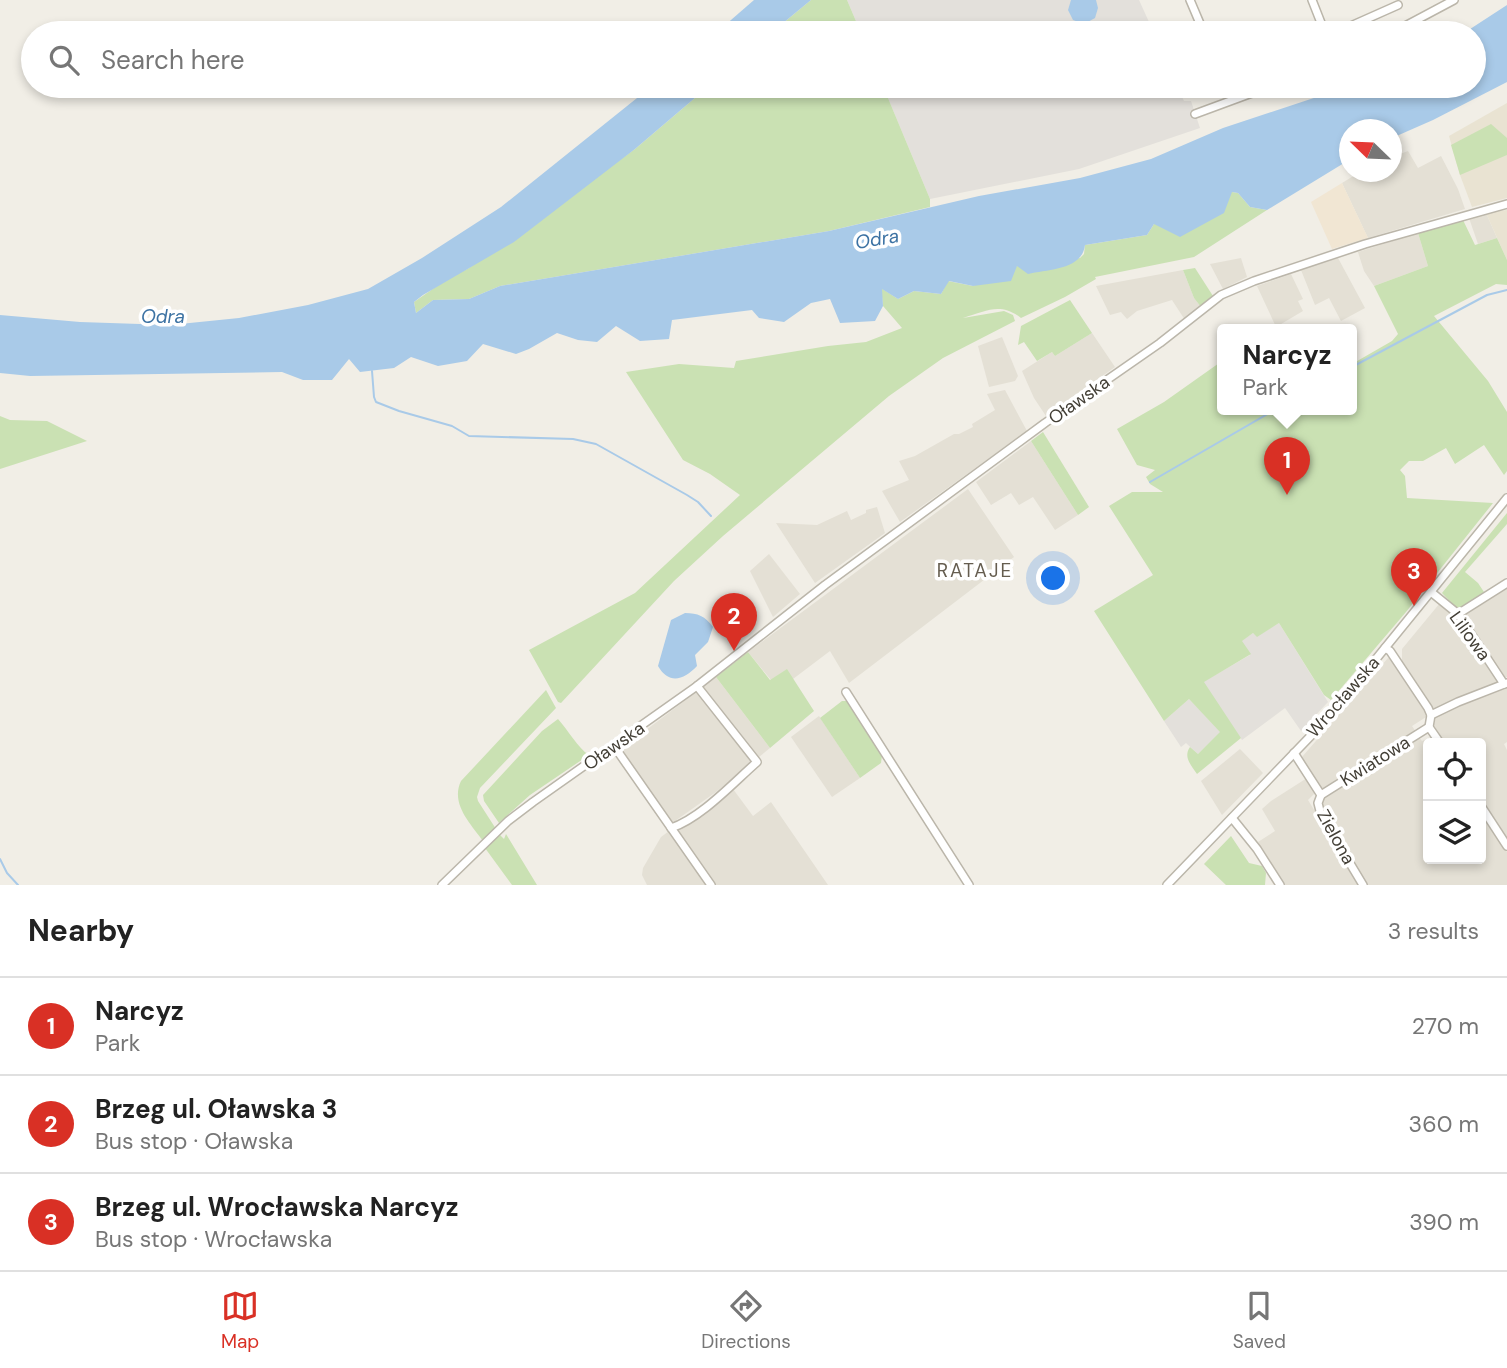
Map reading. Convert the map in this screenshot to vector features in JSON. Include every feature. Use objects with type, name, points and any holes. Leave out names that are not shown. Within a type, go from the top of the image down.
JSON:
[{"type":"street","points":[[1190,0],[1198,21]]},
{"type":"street","points":[[1312,0],[1320,21]]},
{"type":"street","points":[[1415,21],[1454,0]]},
{"type":"street","points":[[1362,21],[1398,5]]},
{"type":"street","points":[[1195,114],[1238,98]]},
{"type":"street","name":"Oławska","points":[[442,885],[508,821],[697,686],[825,585],[1160,343],[1221,295],[1254,281],[1365,244],[1507,204]]},
{"type":"street","name":"Wrocławska","points":[[1167,885],[1328,718],[1507,498]]},
{"type":"street","points":[[1458,614],[1507,583]]},
{"type":"street","name":"Liliowa","points":[[1431,592],[1458,614],[1506,683]]},
{"type":"street","points":[[1385,648],[1390,651],[1431,715],[1429,727],[1437,738]]},
{"type":"street","points":[[1431,715],[1506,683]]},
{"type":"street","points":[[670,828],[679,825],[716,799],[757,762],[697,686]]},
{"type":"street","points":[[846,692],[970,885]]},
{"type":"street","name":"Kwiatowa","points":[[1321,795],[1429,727]]},
{"type":"street","points":[[614,746],[711,885]]},
{"type":"street","name":"Zielona","points":[[1294,753],[1321,795],[1318,803],[1321,815],[1363,885]]},
{"type":"street","points":[[1486,814],[1507,846]]},
{"type":"street","points":[[1232,818],[1257,849],[1277,884]]},
{"type":"shaded area","points":[[847,0],[1139,0],[1149,21],[856,21]]},
{"type":"shaded area","points":[[888,98],[1183,98],[1184,101],[1191,101],[1200,128],[1079,169],[930,199]]},
{"type":"shaded area","points":[[1507,103],[1507,198],[1472,207],[1449,136]]},
{"type":"shaded area","points":[[1408,151],[1418,168],[1441,156],[1465,209],[1368,238],[1342,183],[1402,182],[1402,153]]},
{"type":"shaded area","points":[[1342,183],[1368,238],[1332,249],[1311,202]]},
{"type":"shaded area","points":[[1507,210],[1507,260],[1486,213]]},
{"type":"shaded area","points":[[1486,213],[1497,238],[1478,244],[1469,218]]},
{"type":"shaded area","points":[[1418,233],[1428,266],[1374,286],[1364,271],[1358,252]]},
{"type":"shaded area","points":[[1241,258],[1247,277],[1223,289],[1210,264]]},
{"type":"shaded area","points":[[1338,258],[1365,308],[1341,321],[1329,298],[1315,305],[1301,270]]},
{"type":"shaded area","points":[[1183,270],[1194,298],[1201,307],[1185,320],[1172,300],[1137,311],[1127,319],[1121,312],[1110,315],[1096,286]]},
{"type":"shaded area","points":[[1291,274],[1303,299],[1298,301],[1303,311],[1281,324],[1275,324],[1257,286]]},
{"type":"shaded area","points":[[1092,333],[1115,367],[1046,416],[1034,398],[1022,371],[1052,352],[1055,356]]},
{"type":"shaded area","points":[[1002,337],[1018,376],[1015,381],[989,387],[978,346]]},
{"type":"shaded area","points":[[1005,390],[1027,431],[900,522],[882,491],[909,480],[899,461],[915,456],[954,434],[973,427],[972,424],[995,410],[987,394]]},
{"type":"shaded area","points":[[1031,441],[1078,515],[1055,530],[1033,497],[1019,505],[1011,493],[991,505],[976,482]]},
{"type":"shaded area","points":[[968,489],[1014,557],[849,683],[830,651],[793,679],[786,670],[771,680],[748,652]]},
{"type":"shaded area","points":[[877,507],[885,533],[815,583],[776,523],[817,525],[847,511],[851,520],[866,513],[866,510]]},
{"type":"shaded area","points":[[769,554],[800,594],[773,617],[750,571]]},
{"type":"shaded area","points":[[1507,587],[1507,677],[1505,677],[1462,615]]},
{"type":"shaded area","points":[[1440,603],[1458,618],[1499,681],[1498,684],[1437,710],[1430,708],[1406,671],[1408,670],[1402,662],[1402,649]]},
{"type":"shaded area","points":[[1279,623],[1328,702],[1301,731],[1285,708],[1242,740],[1203,682],[1250,655],[1241,641],[1253,633],[1257,636]]},
{"type":"shaded area","points":[[1388,658],[1392,659],[1427,713],[1426,717],[1412,726],[1416,732],[1324,790],[1320,788],[1302,757]]},
{"type":"shaded area","points":[[716,677],[770,748],[716,792],[675,821],[671,821],[621,749]]},
{"type":"shaded area","points":[[1507,687],[1507,742],[1504,744],[1507,750],[1507,839],[1486,807],[1486,738],[1441,738],[1434,725],[1440,714]]},
{"type":"shaded area","points":[[1189,699],[1221,732],[1198,754],[1186,743],[1181,747],[1164,721]]},
{"type":"shaded area","points":[[819,716],[860,778],[832,797],[791,737]]},
{"type":"shaded area","points":[[1418,736],[1423,741],[1423,864],[1486,864],[1486,820],[1507,852],[1507,885],[1368,885],[1320,807],[1323,797]]},
{"type":"shaded area","points":[[1240,749],[1263,773],[1222,815],[1201,781]]},
{"type":"shaded area","points":[[1307,778],[1316,792],[1308,800],[1360,885],[1285,885],[1258,842],[1275,831],[1262,809]]},
{"type":"shaded area","points":[[733,789],[753,816],[771,802],[828,885],[647,885],[642,875],[643,868],[661,837],[669,831],[672,835]]},
{"type":"green space","points":[[811,0],[847,0],[856,21],[786,21]]},
{"type":"green space","points":[[695,98],[888,98],[930,199],[930,207],[829,231],[500,286],[469,299],[433,300],[416,313],[414,302],[447,279],[469,268],[635,149]]},
{"type":"green space","points":[[1491,124],[1507,138],[1507,155],[1460,175],[1451,145]]},
{"type":"green space","points":[[1232,192],[1238,193],[1250,207],[1267,210],[1194,257],[1095,277],[1096,279],[1065,297],[1021,318],[1006,310],[993,309],[963,318],[1004,311],[1013,315],[1015,321],[943,358],[889,396],[723,536],[674,581],[561,703],[558,702],[529,650],[635,593],[740,495],[710,474],[683,460],[626,372],[679,364],[734,368],[736,361],[866,342],[902,328],[883,306],[881,288],[898,299],[914,291],[941,294],[948,281],[973,286],[1017,266],[1080,258],[1084,254],[1085,245],[1147,235],[1154,224]]},
{"type":"green space","points":[[1463,220],[1475,245],[1497,238],[1507,260],[1507,285],[1496,284],[1434,316],[1488,381],[1507,412],[1507,471],[1504,475],[1484,445],[1455,464],[1446,448],[1423,461],[1409,461],[1400,470],[1405,476],[1407,498],[1493,503],[1331,700],[1324,695],[1279,623],[1257,637],[1253,633],[1242,641],[1251,654],[1204,682],[1241,738],[1197,774],[1188,758],[1190,747],[1198,754],[1220,732],[1189,699],[1164,721],[1094,611],[1153,575],[1109,506],[1132,492],[1163,492],[1150,484],[1146,477],[1155,470],[1137,465],[1117,429],[1164,402],[1217,365],[1217,415],[1357,415],[1357,361],[1392,341],[1398,334],[1374,286],[1428,266],[1418,233]]},
{"type":"green space","points":[[1195,268],[1213,296],[1201,307],[1194,298],[1183,270]]},
{"type":"green space","points":[[1070,300],[1092,333],[1055,356],[1052,352],[1037,361],[1024,342],[1018,345],[1021,326]]},
{"type":"green space","points":[[0,416],[10,420],[47,421],[87,441],[0,469]]},
{"type":"green space","points":[[1043,432],[1089,507],[1078,515],[1031,441]]},
{"type":"green space","points":[[1507,513],[1507,524],[1465,572],[1484,592],[1458,610],[1442,593]]},
{"type":"green space","points":[[748,652],[770,680],[787,669],[814,711],[770,748],[716,677]]},
{"type":"green space","points":[[546,690],[556,708],[480,788],[478,801],[496,829],[483,841],[460,806],[458,789],[461,781]]},
{"type":"green space","points":[[842,701],[848,701],[882,755],[881,763],[860,778],[820,718]]},
{"type":"green space","points":[[558,719],[589,755],[530,795],[499,823],[484,801],[483,795],[542,731]]},
{"type":"green space","points":[[506,834],[537,885],[512,885],[485,848],[500,835],[504,839]]},
{"type":"green space","points":[[1231,836],[1249,863],[1262,866],[1266,873],[1265,885],[1226,885],[1204,864]]},
{"type":"water","points":[[754,0],[811,0],[786,21],[730,21]]},
{"type":"water","points":[[1071,0],[1096,0],[1098,8],[1095,18],[1090,21],[1073,20],[1068,10]]},
{"type":"water","points":[[1507,5],[1507,82],[1486,93],[1486,21],[1482,21]]},
{"type":"water","name":"Odra","points":[[637,98],[695,98],[635,149],[514,242],[423,295],[414,302],[416,313],[433,300],[469,299],[500,286],[829,231],[979,196],[1080,178],[1151,159],[1223,128],[1314,98],[1476,98],[1402,134],[1402,119],[1339,119],[1339,166],[1267,210],[1250,207],[1238,193],[1232,192],[1224,213],[1180,237],[1154,224],[1147,235],[1085,245],[1078,259],[1063,267],[1028,274],[1017,266],[1011,281],[973,286],[949,281],[941,294],[914,291],[898,299],[882,289],[883,306],[875,321],[840,323],[830,299],[811,303],[784,322],[759,318],[752,310],[672,320],[669,339],[640,341],[616,326],[597,342],[578,340],[557,333],[516,354],[483,344],[467,361],[438,366],[411,357],[394,368],[360,372],[349,359],[332,380],[303,380],[282,372],[30,376],[0,373],[0,315],[80,322],[170,325],[239,318],[308,305],[368,289],[501,207]]},
{"type":"water","points":[[685,613],[701,616],[713,627],[708,642],[695,655],[697,666],[687,675],[672,678],[658,666],[671,620]]},
{"type":"waterway","points":[[1357,364],[1487,295],[1507,290]]},
{"type":"waterway","points":[[372,371],[376,402],[452,426],[469,436],[573,439],[596,444],[687,495],[711,516]]},
{"type":"waterway","points":[[1150,482],[1266,415]]},
{"type":"waterway","points":[[0,859],[7,873],[18,885]]},
{"type":"place","name":"Narcyz","points":[[1287,495]]},
{"type":"place","name":"Brzeg ul. Wrocławska Narcyz","points":[[1414,606]]},
{"type":"place","name":"Brzeg ul. Oławska 3","points":[[734,651]]},
{"type":"district","name":"RATAJE","points":[[975,570]]}]
